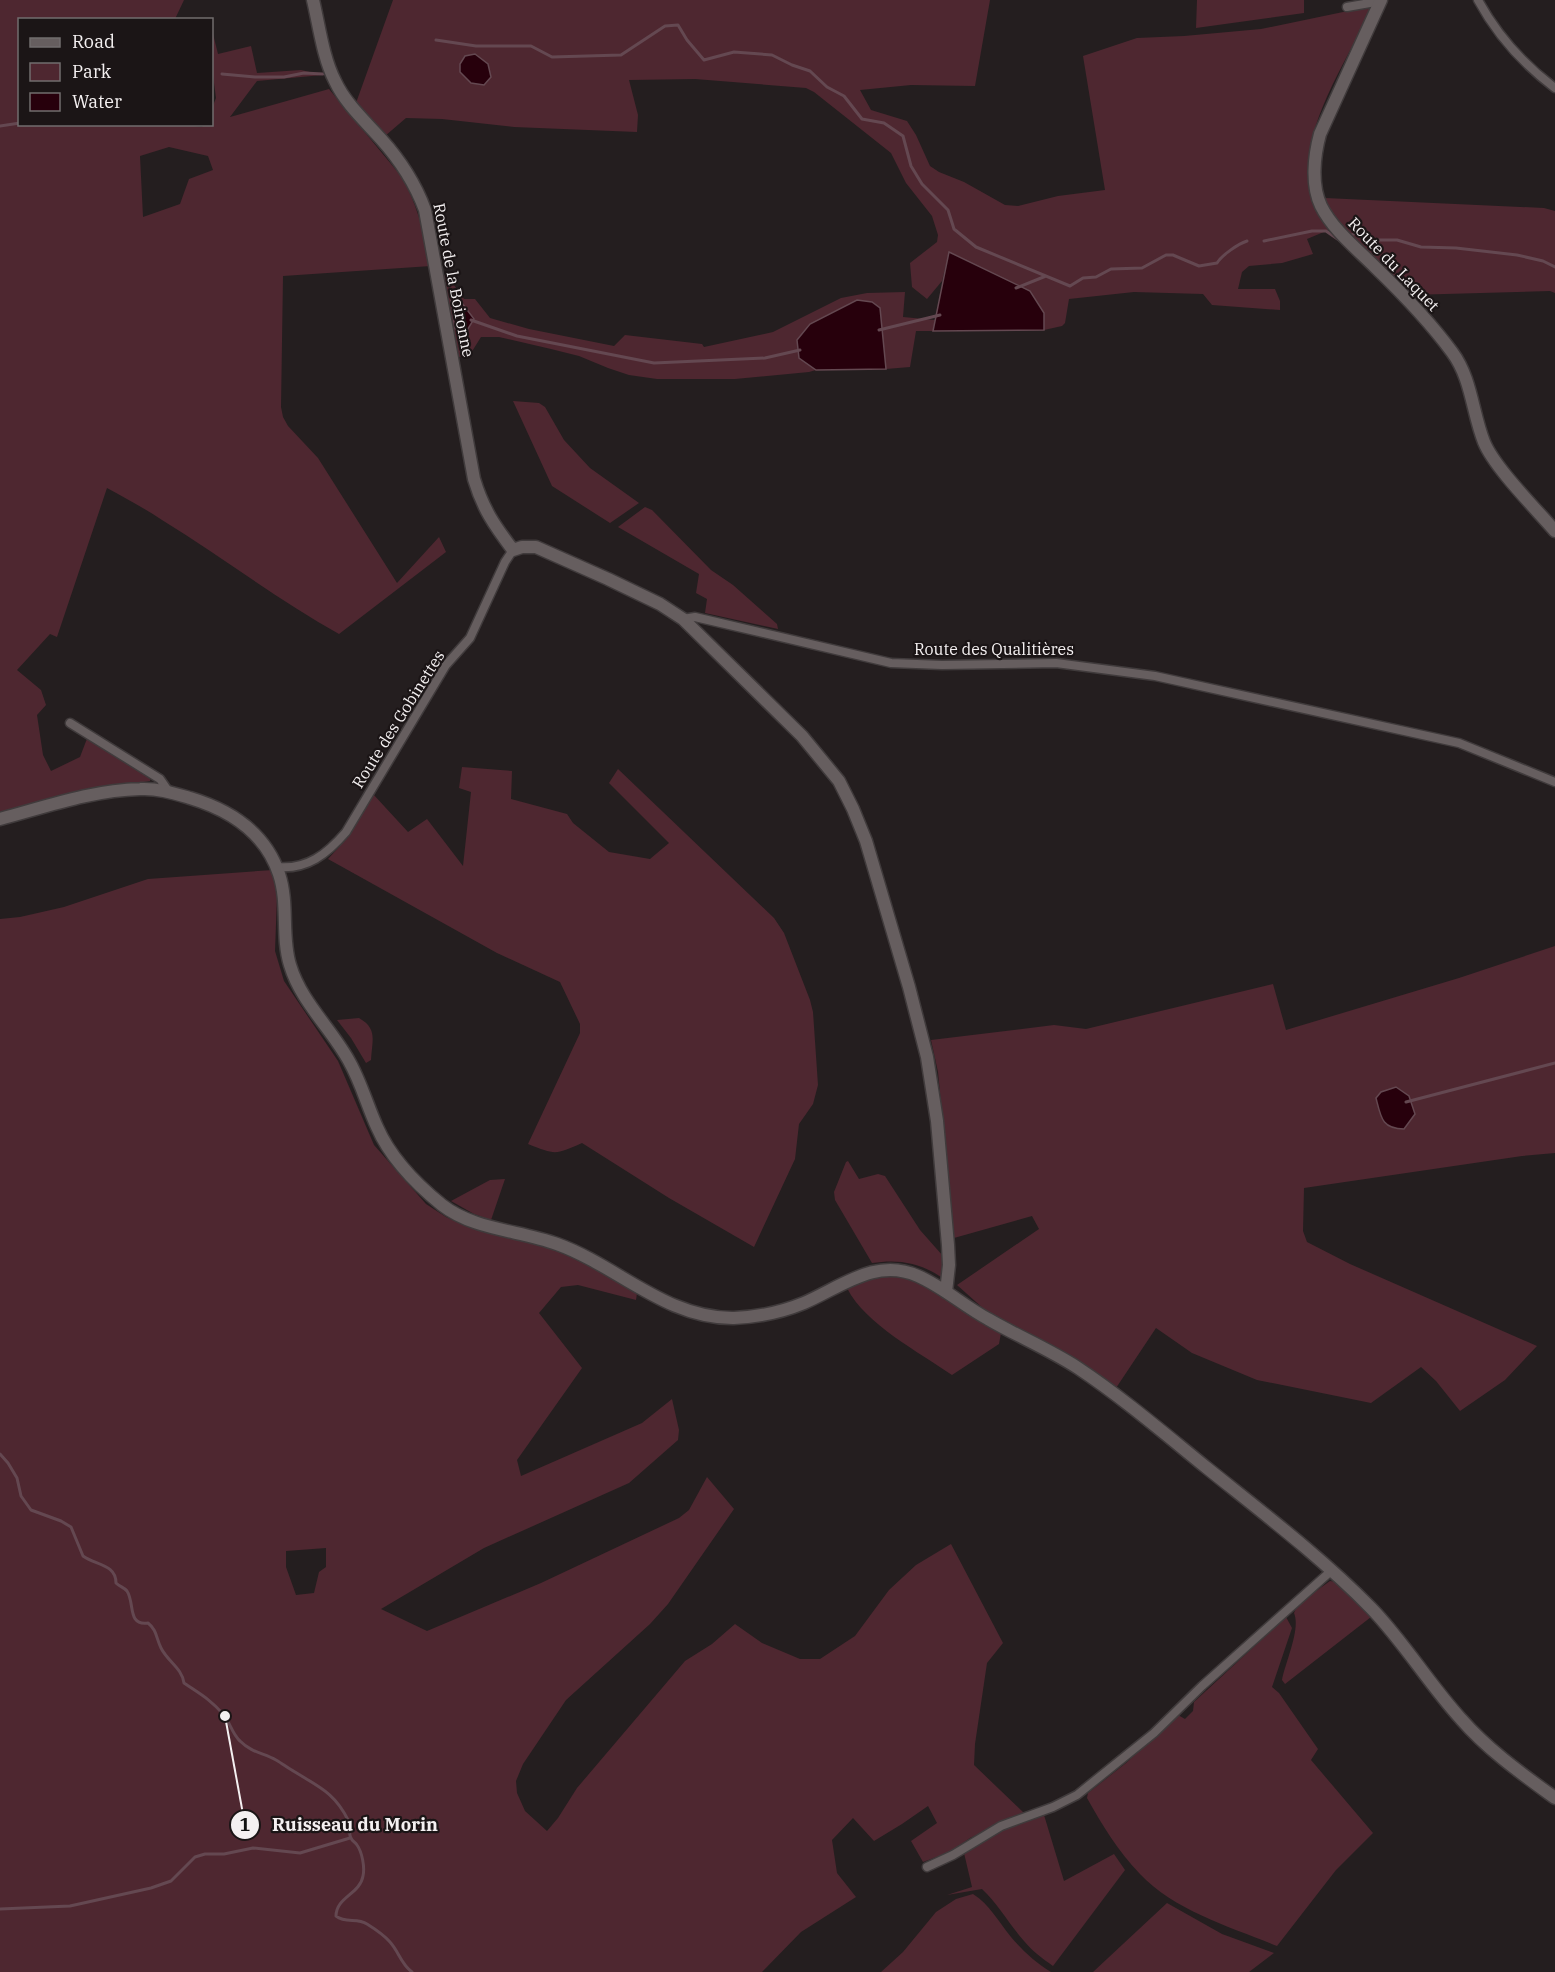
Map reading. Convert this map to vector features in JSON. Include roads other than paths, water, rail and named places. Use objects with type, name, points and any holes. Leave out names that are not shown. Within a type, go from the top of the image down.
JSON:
[{"type":"street","name":"Route de la Boironne","points":[[313,0],[335,82],[361,117],[393,153],[420,195],[429,222],[474,479],[481,502],[492,522],[513,550]]},
{"type":"street","points":[[1347,8],[1381,0]]},
{"type":"street","name":"Route du Laquet","points":[[1381,0],[1320,134],[1315,179],[1318,199],[1328,218],[1392,283],[1454,354],[1468,381],[1488,451],[1555,531]]},
{"type":"street","points":[[1478,0],[1491,21],[1523,61],[1555,88]]},
{"type":"street","name":"Route des Qualitières","points":[[513,550],[522,547],[537,547],[660,604],[683,619],[695,617],[874,660],[906,665],[1056,663],[1155,676],[1459,743],[1555,782]]},
{"type":"street","name":"Route des Gobinettes","points":[[277,867],[287,868],[318,860],[346,832],[446,665],[470,638],[505,562],[513,550]]},
{"type":"street","points":[[683,619],[818,754],[839,781],[859,822],[912,998],[933,1089],[949,1265],[946,1292]]},
{"type":"street","points":[[70,723],[160,779],[169,792]]},
{"type":"street","points":[[0,819],[112,791],[141,789],[169,792],[211,804],[241,821],[265,847],[277,867],[285,900],[288,954],[300,990],[350,1063],[377,1128],[393,1156],[424,1190],[451,1211],[475,1222],[561,1245],[592,1259],[669,1304],[691,1313],[713,1317],[744,1317],[782,1310],[812,1299],[861,1275],[886,1269],[906,1271],[916,1275],[979,1314],[1066,1360],[1087,1374],[1239,1494],[1331,1571],[1383,1622],[1470,1728],[1500,1756],[1555,1798]]},
{"type":"street","points":[[927,1867],[953,1855],[1001,1827],[1059,1805],[1077,1795],[1154,1733],[1202,1686],[1331,1571]]},
{"type":"water","points":[[475,54],[488,64],[491,77],[484,85],[471,83],[460,72],[460,64],[465,56]]},
{"type":"water","points":[[949,252],[1030,291],[1044,313],[1044,330],[933,331]]},
{"type":"water","points":[[857,300],[872,302],[880,308],[886,369],[816,370],[799,358],[797,340],[810,324]]},
{"type":"water","points":[[451,301],[462,303],[474,319],[466,332],[455,329]]},
{"type":"water","points":[[1396,1087],[1409,1096],[1415,1114],[1404,1129],[1391,1127],[1384,1121],[1376,1098],[1381,1092]]},
{"type":"waterway","points":[[436,40],[476,46],[531,46],[552,57],[621,55],[665,26],[678,25],[704,60],[734,52],[772,55],[810,71],[827,87],[844,96],[862,119],[884,123],[903,136],[911,166],[922,184],[948,210],[954,229],[976,247],[1070,286],[1083,278],[1096,277],[1111,269],[1142,268],[1166,255],[1173,255],[1199,266],[1217,263],[1230,250],[1247,241]]},
{"type":"waterway","points":[[222,74],[255,77],[284,77],[304,73],[323,74]]},
{"type":"waterway","points":[[0,126],[18,123]]},
{"type":"waterway","points":[[1264,241],[1312,231],[1326,231],[1339,240]]},
{"type":"waterway","points":[[1347,237],[1356,233],[1362,234],[1365,240],[1397,240],[1421,247],[1456,248],[1517,255],[1543,261],[1555,267]]},
{"type":"waterway","points":[[1016,288],[1046,276]]},
{"type":"waterway","points":[[879,330],[940,315]]},
{"type":"waterway","points":[[471,320],[517,336],[654,363],[765,358],[800,350]]},
{"type":"waterway","points":[[1406,1102],[1555,1063]]},
{"type":"waterway","points":[[0,1454],[17,1478],[21,1496],[31,1510],[71,1527],[83,1556],[113,1572],[116,1583],[127,1591],[137,1621],[148,1623],[151,1626],[161,1648],[181,1673],[184,1683],[218,1709],[240,1741],[319,1787],[338,1803],[348,1820],[350,1836],[357,1845],[364,1868],[361,1882],[340,1904],[336,1916],[344,1920],[363,1922],[379,1932],[390,1942],[412,1972]]},
{"type":"waterway","points":[[0,1909],[70,1906],[151,1888],[171,1881],[195,1857],[205,1854],[224,1854],[253,1848],[300,1853],[350,1838]]},
{"type":"place","name":"Ruisseau du Morin","points":[[225,1716]]}]
